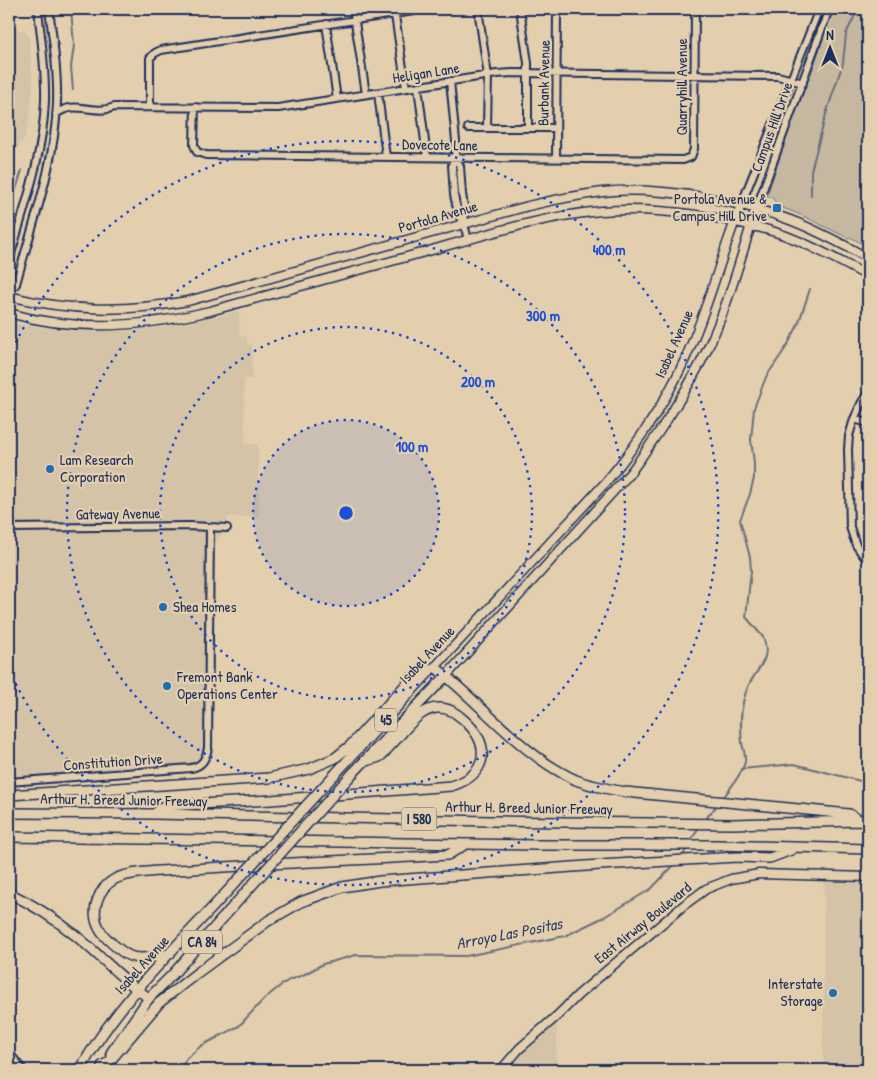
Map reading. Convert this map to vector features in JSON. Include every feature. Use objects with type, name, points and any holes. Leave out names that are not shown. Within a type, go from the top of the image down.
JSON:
[{"type":"highway","points":[[9,795],[269,778],[309,770],[335,758],[350,746],[412,678],[435,666],[532,752],[576,780],[607,789],[849,814],[864,822]]},
{"type":"highway","name":"Isabel Avenue","points":[[80,1070],[107,1027],[136,990],[435,666]]},
{"type":"highway","name":"Isabel Avenue","points":[[101,1068],[149,998],[173,974],[353,773],[446,676]]},
{"type":"highway","points":[[154,814],[164,806],[281,800],[451,786],[470,778],[476,772],[483,754],[481,743],[469,724],[450,710],[435,708],[419,716],[380,756],[365,761]]},
{"type":"highway","name":"Arthur H. Breed Junior Freeway","points":[[9,813],[683,824],[864,822]]},
{"type":"highway","name":"I 580","points":[[9,838],[466,844],[668,844],[868,849]]},
{"type":"highway","points":[[170,954],[149,958],[131,957],[123,953],[108,940],[98,927],[95,910],[99,894],[104,886],[112,880],[130,874],[448,855],[466,844]]},
{"type":"highway","points":[[101,1068],[109,1062],[159,1004],[268,921],[301,902],[342,887],[380,881],[655,862],[737,857],[770,858],[795,848]]},
{"type":"highway","points":[[9,893],[46,914],[74,934],[136,990],[149,998]]},
{"type":"main road","name":"Portola Avenue","points":[[9,296],[55,306],[97,310],[170,304],[207,296],[546,202],[605,192],[669,192],[756,208],[812,229],[868,258]]},
{"type":"main road","name":"Campus Hill Drive","points":[[734,222],[741,206]]},
{"type":"main road","name":"Campus Hill Drive","points":[[751,226],[756,208]]},
{"type":"main road","name":"Portola Avenue","points":[[9,313],[61,324],[113,325],[154,322],[210,311],[543,220],[603,211],[667,211],[751,226],[787,236],[868,276]]},
{"type":"main road","name":"Isabel Avenue","points":[[435,666],[606,482],[622,463],[656,413],[692,344],[734,222]]},
{"type":"main road","name":"Isabel Avenue","points":[[446,676],[631,472],[648,448],[678,402],[706,352],[724,308],[751,226]]},
{"type":"main road","name":"East Airway Boulevard","points":[[501,1070],[519,1049],[578,995],[684,905],[706,889],[731,878],[759,874],[868,877]]},
{"type":"street","points":[[9,261],[35,168],[43,123],[45,76],[38,9]]},
{"type":"street","points":[[9,292],[16,284],[51,155],[56,114],[57,76],[49,9]]},
{"type":"street","points":[[353,9],[366,94]]},
{"type":"street","points":[[478,9],[488,76],[487,128]]},
{"type":"street","points":[[520,9],[528,73],[528,128]]},
{"type":"street","name":"Burbank Avenue","points":[[556,158],[557,9]]},
{"type":"street","name":"Quarryhill Avenue","points":[[683,160],[691,157],[694,149],[695,9]]},
{"type":"street","name":"Campus Hill Drive","points":[[741,206],[819,9]]},
{"type":"street","name":"Campus Hill Drive","points":[[756,208],[829,9]]},
{"type":"street","points":[[394,11],[406,88]]},
{"type":"street","points":[[150,107],[150,58],[161,50],[354,20],[394,11],[414,11]]},
{"type":"street","points":[[326,24],[337,99]]},
{"type":"street","name":"Heligan Lane","points":[[56,114],[67,107],[106,110],[114,107],[278,108],[450,81],[528,73],[778,76],[803,83]]},
{"type":"street","points":[[450,81],[455,119],[455,158],[452,165],[454,195],[458,214],[464,224],[468,240]]},
{"type":"street","points":[[418,87],[427,157]]},
{"type":"street","points":[[378,93],[386,157]]},
{"type":"street","name":"Dovecote Lane","points":[[195,107],[194,145],[198,152],[206,155],[683,160]]},
{"type":"street","points":[[468,128],[556,128]]},
{"type":"street","points":[[868,393],[854,419],[849,436],[848,450],[850,527],[856,545],[868,562]]},
{"type":"street","points":[[854,419],[868,423]]},
{"type":"street","name":"Constitution Drive","points":[[9,782],[191,768],[205,760],[208,748],[210,527]]},
{"type":"street","name":"Gateway Avenue","points":[[9,528],[227,528]]},
{"type":"street","points":[[9,1054],[23,1070]]},
{"type":"shaded area","points":[[833,9],[868,9],[868,247],[850,237],[848,238],[801,215],[775,205],[776,203],[772,197],[767,196]]},
{"type":"shaded area","points":[[9,28],[24,30],[29,36],[33,86],[31,109],[24,139],[14,152],[9,167]]},
{"type":"shaded area","points":[[239,311],[240,336],[247,337],[247,344],[252,345],[252,379],[244,379],[245,444],[258,444],[259,517],[227,517],[226,534],[221,535],[215,542],[213,733],[211,759],[203,768],[196,772],[9,786],[9,325],[18,324],[69,331],[130,331],[179,325]]},
{"type":"shaded area","points":[[824,880],[868,881],[868,1070],[823,1070]]},
{"type":"shaded area","points":[[557,1022],[557,1070],[507,1070],[526,1049]]},
{"type":"waterway","points":[[71,9],[74,45],[71,67],[73,90]]},
{"type":"waterway","points":[[811,195],[811,171],[826,114],[843,63],[846,34],[858,9]]},
{"type":"waterway","points":[[9,212],[22,170]]},
{"type":"waterway","points":[[723,798],[744,766],[745,757],[741,729],[743,702],[750,682],[766,653],[763,637],[746,617],[751,571],[750,557],[740,520],[754,478],[751,440],[754,408],[766,377],[787,346],[798,325],[810,289]]},
{"type":"waterway","name":"Arroyo Las Positas","points":[[742,769],[794,764],[868,783]]},
{"type":"waterway","name":"Arroyo Las Positas","points":[[704,821],[718,804]]},
{"type":"waterway","name":"Arroyo Las Positas","points":[[690,842],[699,827]]},
{"type":"waterway","name":"Arroyo Las Positas","points":[[682,857],[687,848]]},
{"type":"waterway","name":"Arroyo Las Positas","points":[[179,1070],[187,1058],[201,1046],[239,1026],[264,999],[280,986],[323,964],[356,955],[466,956],[565,936],[604,917],[651,889],[675,864]]},
{"type":"place","name":"Portola Avenue & Campus Hill Drive","points":[[777,208]]},
{"type":"place","name":"Lam Research Corporation","points":[[50,469]]},
{"type":"place","name":"Shea Homes","points":[[163,607]]},
{"type":"place","name":"Fremont Bank Operations Center","points":[[167,686]]},
{"type":"place","name":"Interstate Storage","points":[[833,993]]}]
